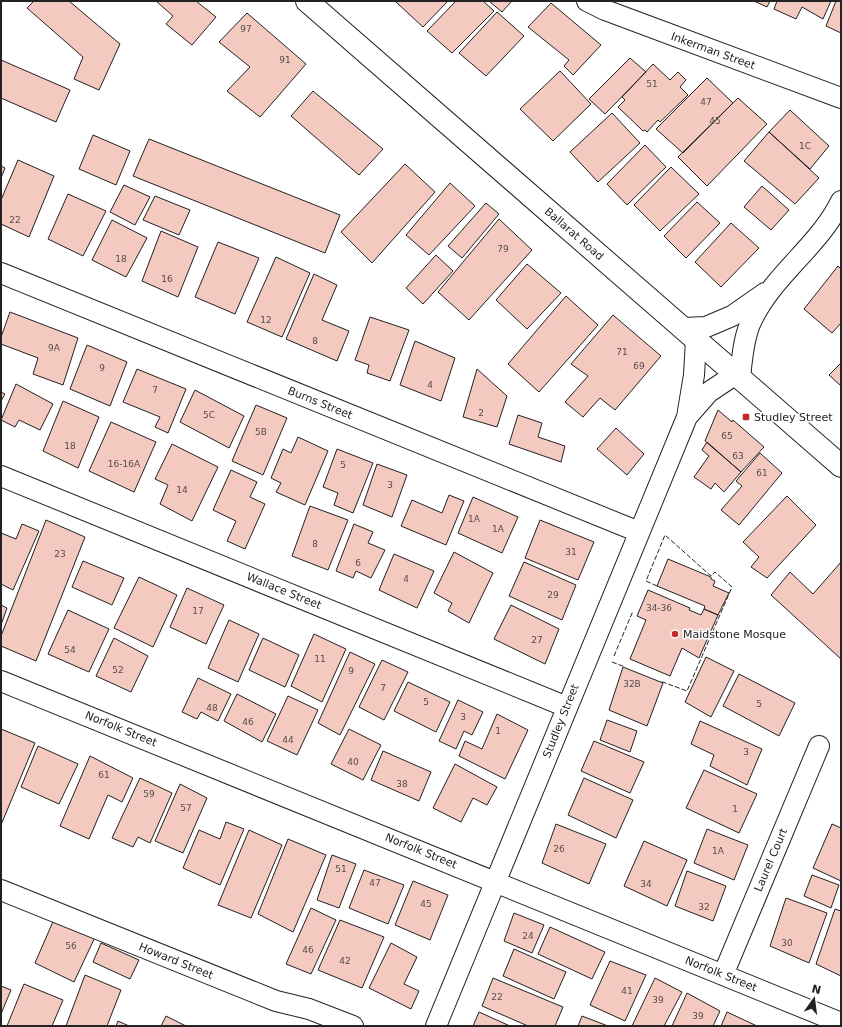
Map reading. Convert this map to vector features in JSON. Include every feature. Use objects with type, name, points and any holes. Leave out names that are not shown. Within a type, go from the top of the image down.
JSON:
[{"type":"highway","name":"Ballarat Road","points":[[307,1],[841,466]]},
{"type":"street","name":"Inkerman Street","points":[[587,1],[605,10],[841,98]]},
{"type":"street","points":[[738,376],[745,340],[750,324],[770,290],[825,227],[837,210],[841,201]]},
{"type":"street","name":"Burns Street","points":[[1,273],[639,532]]},
{"type":"street","points":[[689,334],[732,316],[770,290]]},
{"type":"street","name":"Studley Street","points":[[436,1026],[687,417],[694,375],[689,334]]},
{"type":"street","name":"Studley Street","points":[[687,417],[709,392],[738,376]]},
{"type":"street","name":"Wallace Street","points":[[1,476],[567,707]]},
{"type":"street","name":"Norfolk Street","points":[[1,681],[841,1023]]},
{"type":"street","name":"Laurel Court","points":[[723,975],[819,746]]},
{"type":"street","name":"Howard Street","points":[[1,890],[276,1001],[309,1008],[353,1026]]},
{"type":"building","points":[[34,1],[69,1],[120,44],[99,90],[74,79],[83,57],[27,8]]},
{"type":"building","points":[[156,1],[196,1],[216,17],[192,45],[166,24],[173,16]]},
{"type":"building","points":[[448,1],[423,27],[396,2]]},
{"type":"building","points":[[456,1],[483,1],[494,11],[452,53],[427,31]]},
{"type":"building","points":[[512,1],[502,12],[490,2]]},
{"type":"building","points":[[754,1],[770,1],[767,7]]},
{"type":"building","points":[[777,1],[831,1],[823,19],[802,7],[796,19],[774,9]]},
{"type":"building","points":[[836,1],[841,1],[841,33],[826,26]]},
{"type":"building","points":[[551,3],[601,45],[573,75],[564,66],[569,60],[528,27]]},
{"type":"building","points":[[497,12],[524,36],[486,76],[459,53]]},
{"type":"building","points":[[247,13],[306,64],[260,117],[227,91],[250,67],[219,42]]},
{"type":"building","points":[[630,58],[646,72],[605,114],[589,99]]},
{"type":"building","points":[[1,60],[70,90],[56,122],[1,98]]},
{"type":"building","points":[[653,64],[670,80],[678,72],[686,80],[680,87],[688,95],[660,122],[658,120],[647,132],[645,130],[643,131],[618,107],[625,100],[622,97]]},
{"type":"building","points":[[560,71],[591,104],[553,141],[520,109]]},
{"type":"building","points":[[707,78],[733,103],[683,153],[656,129]]},
{"type":"building","points":[[313,91],[383,149],[359,175],[291,116]]},
{"type":"building","points":[[738,98],[767,124],[707,186],[678,157]]},
{"type":"building","points":[[790,110],[829,146],[810,169],[769,132]]},
{"type":"building","points":[[612,113],[640,143],[598,182],[570,152]]},
{"type":"building","points":[[769,132],[819,178],[795,204],[744,161]]},
{"type":"building","points":[[93,135],[130,151],[116,185],[79,169]]},
{"type":"building","points":[[149,139],[340,215],[325,253],[133,176]]},
{"type":"building","points":[[645,145],[666,167],[627,205],[607,184]]},
{"type":"building","points":[[18,160],[54,176],[29,237],[1,224],[1,200]]},
{"type":"building","points":[[405,164],[435,192],[372,263],[341,232]]},
{"type":"building","points":[[1,166],[5,168],[1,178]]},
{"type":"building","points":[[671,167],[699,194],[660,231],[634,205]]},
{"type":"building","points":[[450,183],[475,206],[429,255],[406,235]]},
{"type":"building","points":[[124,185],[150,197],[135,225],[110,212]]},
{"type":"building","points":[[762,186],[789,210],[771,230],[744,207]]},
{"type":"building","points":[[68,194],[106,211],[83,256],[48,239]]},
{"type":"building","points":[[155,196],[190,210],[179,235],[143,220]]},
{"type":"building","points":[[697,202],[720,223],[686,258],[664,236]]},
{"type":"building","points":[[486,203],[499,214],[462,258],[448,246]]},
{"type":"building","points":[[499,219],[532,250],[469,320],[438,292]]},
{"type":"building","points":[[112,220],[147,238],[126,277],[92,260]]},
{"type":"building","points":[[731,223],[759,248],[721,287],[695,262]]},
{"type":"building","points":[[161,231],[198,247],[178,297],[142,281]]},
{"type":"building","points":[[218,242],[259,258],[235,314],[195,297]]},
{"type":"building","points":[[436,255],[453,271],[423,304],[406,288]]},
{"type":"building","points":[[276,257],[310,273],[282,337],[247,322]]},
{"type":"building","points":[[527,264],[561,293],[527,329],[496,300]]},
{"type":"building","points":[[838,266],[841,269],[841,323],[832,333],[804,309]]},
{"type":"building","points":[[314,274],[337,285],[322,320],[349,331],[337,361],[286,339]]},
{"type":"building","points":[[566,296],[598,325],[539,392],[508,364]]},
{"type":"building","points":[[10,312],[78,338],[63,385],[33,374],[38,358],[1,344],[1,337]]},
{"type":"building","points":[[613,315],[661,356],[615,410],[600,398],[583,417],[565,402],[588,376],[571,364]]},
{"type":"building","points":[[370,317],[409,330],[390,381],[367,373],[369,365],[355,360]]},
{"type":"building","points":[[415,341],[455,358],[441,401],[400,385]]},
{"type":"building","points":[[87,345],[127,362],[110,406],[70,389]]},
{"type":"building","points":[[841,363],[841,386],[829,375]]},
{"type":"building","points":[[137,369],[186,389],[168,433],[155,427],[160,417],[123,402]]},
{"type":"building","points":[[477,369],[507,396],[497,427],[463,417]]},
{"type":"building","points":[[16,384],[53,404],[40,430],[19,420],[15,427],[1,420]]},
{"type":"building","points":[[195,390],[244,416],[229,448],[180,422]]},
{"type":"building","points":[[1,392],[5,394],[1,401]]},
{"type":"building","points":[[63,401],[99,417],[78,468],[43,451]]},
{"type":"building","points":[[256,405],[287,418],[263,475],[232,461]]},
{"type":"building","points":[[718,410],[732,422],[733,420],[764,447],[741,472],[705,441]]},
{"type":"building","points":[[518,415],[542,423],[538,437],[565,446],[561,462],[509,444]]},
{"type":"building","points":[[111,422],[156,442],[134,492],[89,471]]},
{"type":"building","points":[[616,428],[644,454],[627,475],[597,449]]},
{"type":"building","points":[[298,437],[328,451],[305,505],[276,492],[281,483],[271,478],[283,449],[291,453]]},
{"type":"building","points":[[707,442],[741,472],[724,492],[715,483],[711,489],[694,477],[709,456],[702,450]]},
{"type":"building","points":[[172,444],[218,467],[192,521],[160,504],[168,485],[155,479]]},
{"type":"building","points":[[337,449],[373,463],[353,513],[334,505],[338,493],[323,487]]},
{"type":"building","points":[[760,453],[782,473],[739,525],[721,510],[742,486],[736,481]]},
{"type":"building","points":[[377,464],[407,475],[392,517],[363,505]]},
{"type":"building","points":[[231,470],[257,482],[250,497],[265,504],[245,549],[227,541],[236,521],[213,510]]},
{"type":"building","points":[[449,495],[464,501],[446,545],[401,526],[412,500],[442,513]]},
{"type":"building","points":[[787,496],[816,525],[767,578],[751,567],[759,557],[743,542]]},
{"type":"building","points":[[473,497],[518,517],[502,553],[458,533]]},
{"type":"building","points":[[310,506],[348,520],[328,570],[292,556]]},
{"type":"building","points":[[46,520],[85,537],[36,661],[1,646],[1,636]]},
{"type":"building","points":[[540,520],[594,542],[578,580],[525,558]]},
{"type":"building","points":[[22,524],[39,531],[13,590],[1,584],[1,533],[16,539]]},
{"type":"building","points":[[354,524],[373,532],[368,543],[385,550],[371,578],[356,571],[353,578],[336,571]]},
{"type":"building","points":[[454,552],[493,573],[469,623],[448,611],[452,603],[434,593]]},
{"type":"building","points":[[394,554],[434,571],[417,608],[379,590]]},
{"type":"building","points":[[668,559],[711,577],[711,579],[715,581],[713,586],[729,593],[718,615],[704,609],[705,606],[657,586]]},
{"type":"building","points":[[83,561],[124,578],[112,605],[72,587]]},
{"type":"building","points":[[524,562],[576,585],[562,620],[509,596]]},
{"type":"building","points":[[841,562],[841,659],[771,595],[790,572],[813,594]]},
{"type":"building","points":[[139,577],[177,595],[153,647],[114,628]]},
{"type":"building","points":[[187,588],[224,605],[206,644],[170,627]]},
{"type":"building","name":"Maidstone Mosque","points":[[648,590],[690,608],[689,610],[701,615],[704,609],[718,615],[699,658],[682,648],[670,676],[630,659],[646,620],[637,616]]},
{"type":"building","points":[[1,605],[7,608],[1,625]]},
{"type":"building","points":[[511,605],[559,629],[545,664],[494,639]]},
{"type":"building","points":[[68,610],[109,629],[89,672],[48,654]]},
{"type":"building","points":[[229,620],[259,634],[238,682],[208,668]]},
{"type":"building","points":[[314,634],[346,649],[322,702],[291,686]]},
{"type":"building","points":[[114,638],[148,656],[131,692],[96,676]]},
{"type":"building","points":[[263,638],[299,655],[285,687],[249,670]]},
{"type":"building","points":[[350,652],[375,664],[340,735],[318,723]]},
{"type":"building","points":[[706,657],[734,671],[711,717],[685,702]]},
{"type":"building","points":[[382,660],[408,672],[384,720],[359,707]]},
{"type":"building","points":[[623,667],[663,683],[647,726],[609,710]]},
{"type":"building","points":[[739,674],[795,703],[779,736],[723,706]]},
{"type":"building","points":[[198,678],[231,694],[218,721],[201,712],[197,719],[182,712]]},
{"type":"building","points":[[408,682],[450,702],[436,732],[394,711]]},
{"type":"building","points":[[237,694],[276,714],[262,742],[224,721]]},
{"type":"building","points":[[288,696],[318,710],[297,755],[267,741]]},
{"type":"building","points":[[458,700],[483,712],[472,735],[464,731],[456,749],[439,741]]},
{"type":"building","points":[[497,714],[528,730],[505,779],[459,756],[465,741],[482,749]]},
{"type":"building","points":[[607,720],[637,731],[630,752],[600,740]]},
{"type":"building","points":[[700,721],[762,749],[747,785],[710,766],[714,755],[691,744]]},
{"type":"building","points":[[1,729],[35,743],[1,825]]},
{"type":"building","points":[[349,729],[381,745],[363,780],[331,764]]},
{"type":"building","points":[[594,741],[644,762],[630,793],[581,771]]},
{"type":"building","points":[[38,746],[78,764],[59,804],[21,787]]},
{"type":"building","points":[[383,751],[431,772],[419,801],[371,780]]},
{"type":"building","points":[[90,756],[133,778],[122,802],[108,795],[89,839],[60,826]]},
{"type":"building","points":[[455,764],[497,787],[487,805],[473,798],[461,822],[433,808]]},
{"type":"building","points":[[704,770],[757,794],[739,833],[686,808]]},
{"type":"building","points":[[140,778],[172,793],[150,843],[138,837],[133,847],[112,838]]},
{"type":"building","points":[[584,778],[633,800],[616,838],[568,815]]},
{"type":"building","points":[[180,784],[207,798],[183,853],[155,841]]},
{"type":"building","points":[[226,822],[244,829],[220,885],[183,868],[199,830],[220,839]]},
{"type":"building","points":[[556,824],[606,844],[589,884],[542,863]]},
{"type":"building","points":[[832,824],[841,828],[841,881],[813,868]]},
{"type":"building","points":[[707,829],[748,845],[734,880],[694,863]]},
{"type":"building","points":[[249,830],[282,845],[251,918],[218,905]]},
{"type":"building","points":[[288,839],[326,855],[293,932],[258,914]]},
{"type":"building","points":[[644,841],[687,860],[667,906],[624,886]]},
{"type":"building","points":[[332,855],[356,864],[339,908],[317,900]]},
{"type":"building","points":[[364,870],[404,885],[388,924],[349,908]]},
{"type":"building","points":[[687,871],[726,886],[713,921],[675,906]]},
{"type":"building","points":[[812,875],[839,885],[831,908],[804,896]]},
{"type":"building","points":[[413,881],[448,895],[430,940],[395,925]]},
{"type":"building","points":[[786,898],[827,913],[809,963],[770,946]]},
{"type":"building","points":[[311,908],[336,920],[311,974],[286,964]]},
{"type":"building","points":[[835,909],[841,911],[841,976],[816,964]]},
{"type":"building","points":[[514,913],[544,925],[532,953],[504,941]]},
{"type":"building","points":[[55,917],[96,935],[74,982],[35,963]]},
{"type":"building","points":[[340,920],[384,937],[362,988],[318,970]]},
{"type":"building","points":[[550,927],[605,952],[592,979],[538,954]]},
{"type":"building","points":[[101,943],[139,960],[130,979],[93,962]]},
{"type":"building","points":[[391,943],[417,957],[404,984],[419,991],[411,1009],[369,988]]},
{"type":"building","points":[[514,949],[566,972],[554,999],[503,976]]},
{"type":"building","points":[[610,961],[646,975],[625,1021],[590,1005]]},
{"type":"building","points":[[85,975],[121,990],[107,1026],[66,1026]]},
{"type":"building","points":[[493,978],[563,1007],[555,1026],[528,1026],[482,1006]]},
{"type":"building","points":[[655,978],[682,992],[664,1026],[632,1026]]},
{"type":"building","points":[[24,984],[63,1000],[52,1026],[7,1026]]},
{"type":"building","points":[[1,986],[11,990],[1,1014]]},
{"type":"building","points":[[687,993],[720,1011],[713,1026],[672,1026]]},
{"type":"building","points":[[479,1012],[510,1026],[473,1026]]},
{"type":"building","points":[[727,1012],[757,1026],[721,1026]]},
{"type":"building","points":[[166,1016],[186,1026],[161,1026]]},
{"type":"building","points":[[582,1016],[608,1026],[578,1026]]},
{"type":"building","points":[[118,1021],[129,1026],[116,1026]]},
{"type":"fence","points":[[657,586],[646,581],[665,535],[711,576],[715,572],[732,587],[687,691],[660,681]]},
{"type":"fence","points":[[614,656],[633,611]]},
{"type":"fence","points":[[612,662],[625,667]]},
{"type":"place","name":"Studley Street","points":[[746,417]]},
{"type":"place","name":"Maidstone Mosque","points":[[675,634]]}]
